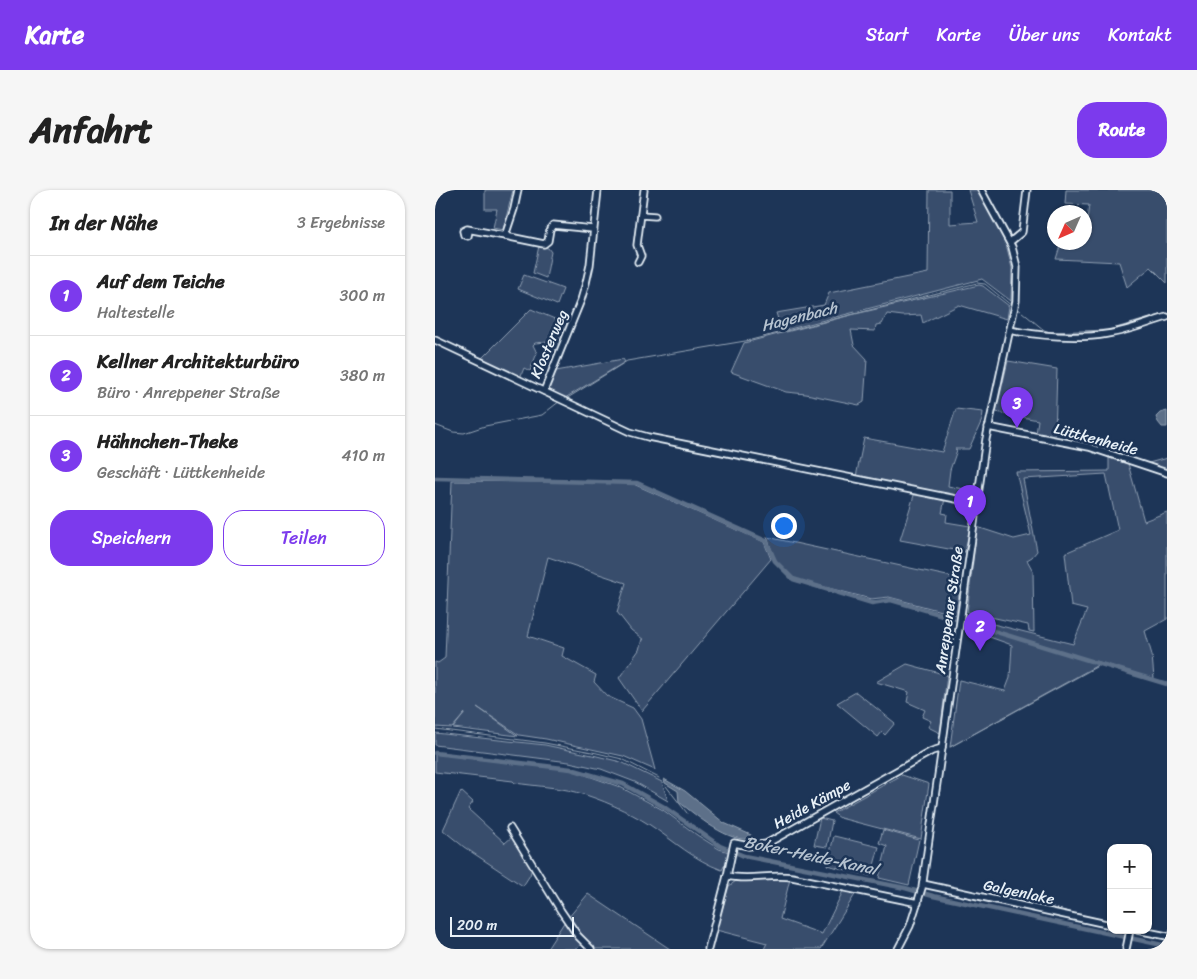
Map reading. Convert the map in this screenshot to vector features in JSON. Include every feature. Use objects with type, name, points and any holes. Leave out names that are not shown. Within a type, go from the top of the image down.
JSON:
[{"type":"street","points":[[505,236],[518,190]]},
{"type":"street","name":"Klosterweg","points":[[435,340],[544,391],[581,300],[590,265],[597,190]]},
{"type":"street","points":[[639,262],[641,256],[637,245],[644,190]]},
{"type":"street","name":"Anreppener Straße","points":[[898,949],[910,926],[922,890],[987,427],[1016,301],[1017,267],[1010,242],[981,190]]},
{"type":"street","points":[[1010,242],[1022,232],[1027,190]]},
{"type":"street","points":[[641,215],[655,216]]},
{"type":"street","points":[[469,231],[476,230],[545,244],[548,241],[550,229],[553,225],[593,229]]},
{"type":"street","points":[[1010,330],[1045,335],[1097,336],[1125,330],[1167,317]]},
{"type":"street","points":[[544,391],[630,432],[648,437],[976,503]]},
{"type":"street","name":"Lüttkenheide","points":[[987,427],[1089,447],[1167,473]]},
{"type":"street","name":"Heide Kämpe","points":[[708,949],[734,843],[749,846],[766,844],[932,751],[942,748]]},
{"type":"street","points":[[510,828],[561,911],[578,936],[591,949]]},
{"type":"street","points":[[727,876],[747,879],[792,877],[918,903]]},
{"type":"street","name":"Galgenlake","points":[[922,890],[1107,924]]},
{"type":"street","points":[[1152,933],[1167,936]]},
{"type":"shaded area","points":[[485,190],[513,190],[503,230],[493,228],[497,209],[485,209]]},
{"type":"shaded area","points":[[929,190],[950,190],[950,224],[978,222],[968,190],[978,190],[1006,244],[1012,268],[1011,301],[982,279],[782,331],[776,313],[824,305],[829,293],[928,273]]},
{"type":"shaded area","points":[[1066,190],[1167,190],[1167,283],[1151,267],[1127,287],[1119,262],[1056,259],[1059,250],[1092,250],[1092,205],[1065,204]]},
{"type":"shaded area","points":[[539,246],[548,248],[551,252],[546,278],[533,273]]},
{"type":"shaded area","points":[[524,275],[563,289],[557,305],[518,289]]},
{"type":"shaded area","points":[[979,285],[1009,306],[1007,319],[959,305],[923,323],[921,315],[903,316],[887,314],[882,324],[876,325],[875,331],[851,330],[854,345],[867,359],[864,402],[859,405],[806,394],[786,392],[731,372],[744,343],[851,315]]},
{"type":"shaded area","points":[[531,309],[569,325],[558,352],[547,342],[535,343],[533,345],[537,353],[530,371],[524,368],[520,378],[482,358]]},
{"type":"shaded area","points":[[623,359],[625,362],[565,398],[548,389],[556,371]]},
{"type":"shaded area","points":[[1008,361],[1057,369],[1055,437],[1036,434],[1038,420],[996,412]]},
{"type":"shaded area","points":[[956,409],[983,412],[982,420],[969,449],[955,449],[957,450],[950,470],[948,486],[973,491],[972,499],[856,477],[864,438],[942,452]]},
{"type":"shaded area","points":[[1167,411],[1167,427],[1162,427],[1156,417],[1160,413]]},
{"type":"shaded area","points":[[1109,454],[1127,460],[1144,521],[1167,512],[1167,619],[1145,631],[1152,655],[1154,679],[1099,662],[1096,666],[950,747],[959,680],[1005,691],[1010,678],[1012,645],[967,629],[969,618],[1073,644],[1087,610],[1071,606],[1065,553],[1118,530],[1106,474],[1023,479],[1037,551],[1027,560],[1033,571],[1034,632],[1029,631],[1028,625],[967,612],[977,527],[1014,539],[1031,535],[1016,472],[1109,471]]},
{"type":"shaded area","points":[[1167,458],[1167,471],[1145,464]]},
{"type":"shaded area","points":[[452,481],[631,483],[764,542],[771,559],[642,711],[619,678],[639,650],[642,639],[644,640],[631,630],[617,612],[626,583],[548,557],[528,636],[564,648],[562,656],[596,675],[594,682],[607,696],[633,708],[641,719],[655,770],[623,756],[519,735],[477,707],[518,736],[453,728],[465,713],[452,728],[435,727],[435,662],[438,663],[445,658]]},
{"type":"shaded area","points":[[915,492],[945,498],[942,513],[947,514],[946,522],[970,526],[965,552],[900,540]]},
{"type":"shaded area","points":[[767,537],[961,579],[956,615],[889,597],[871,599],[794,579],[775,559]]},
{"type":"shaded area","points":[[907,664],[947,675],[940,733],[928,727],[931,721],[922,717],[925,710],[907,702],[909,692],[876,682]]},
{"type":"shaded area","points":[[856,692],[895,723],[885,735],[882,732],[878,737],[837,703]]},
{"type":"shaded area","points":[[435,733],[545,745],[621,762],[662,782],[668,801],[635,782],[601,769],[569,762],[435,745]]},
{"type":"shaded area","points":[[435,754],[571,770],[620,787],[663,810],[719,849],[729,852],[725,866],[722,870],[712,866],[684,850],[642,820],[614,806],[576,792],[515,783],[513,781],[435,772]]},
{"type":"shaded area","points":[[902,775],[929,784],[921,839],[840,818],[833,813]]},
{"type":"shaded area","points":[[664,779],[685,791],[724,823],[751,835],[752,838],[734,837],[714,828],[679,802],[678,791],[665,783]]},
{"type":"shaded area","points":[[461,791],[473,802],[468,809],[505,843],[513,836],[532,868],[523,886],[464,847],[443,830]]},
{"type":"shaded area","points":[[820,818],[832,821],[827,847],[814,845]]},
{"type":"shaded area","points":[[883,830],[919,840],[909,885],[879,878],[887,846],[879,843]]},
{"type":"shaded area","points":[[834,836],[879,847],[871,876],[827,865]]},
{"type":"shaded area","points":[[790,879],[780,919],[822,934],[843,891],[856,893],[821,949],[764,949],[767,943],[716,930],[729,886],[736,881]]},
{"type":"shaded area","points":[[588,894],[670,949],[593,949],[568,918]]},
{"type":"shaded area","points":[[565,921],[581,943],[577,949],[547,949]]},
{"type":"waterway","name":"Hagenbach","points":[[566,399],[627,361],[751,340],[977,283],[985,284],[1012,306]]},
{"type":"waterway","name":"Hagenbach","points":[[1016,307],[1044,330],[1050,332],[1109,330],[1167,313]]},
{"type":"waterway","name":"Hagenbach","points":[[435,425],[453,432],[464,433],[485,426],[542,415],[560,401]]},
{"type":"waterway","points":[[435,478],[637,483],[766,541],[775,561],[793,579],[872,603],[891,600],[960,620]]},
{"type":"waterway","points":[[967,623],[1091,661]]},
{"type":"waterway","points":[[1094,662],[1167,684]]},
{"type":"waterway","points":[[950,747],[1096,667]]},
{"type":"waterway","points":[[435,729],[545,743],[597,753],[622,759],[659,778]]},
{"type":"waterway","name":"Boker-Heide-Kanal","points":[[435,753],[571,769],[623,784],[664,807],[720,846],[744,856],[905,888],[933,896],[1167,946]]},
{"type":"waterway","points":[[666,786],[687,813]]},
{"type":"place","name":"Hähnchen-Theke","points":[[1017,428]]},
{"type":"place","name":"Auf dem Teiche","points":[[970,526]]},
{"type":"place","name":"Kellner Architekturbüro","points":[[980,651]]}]
